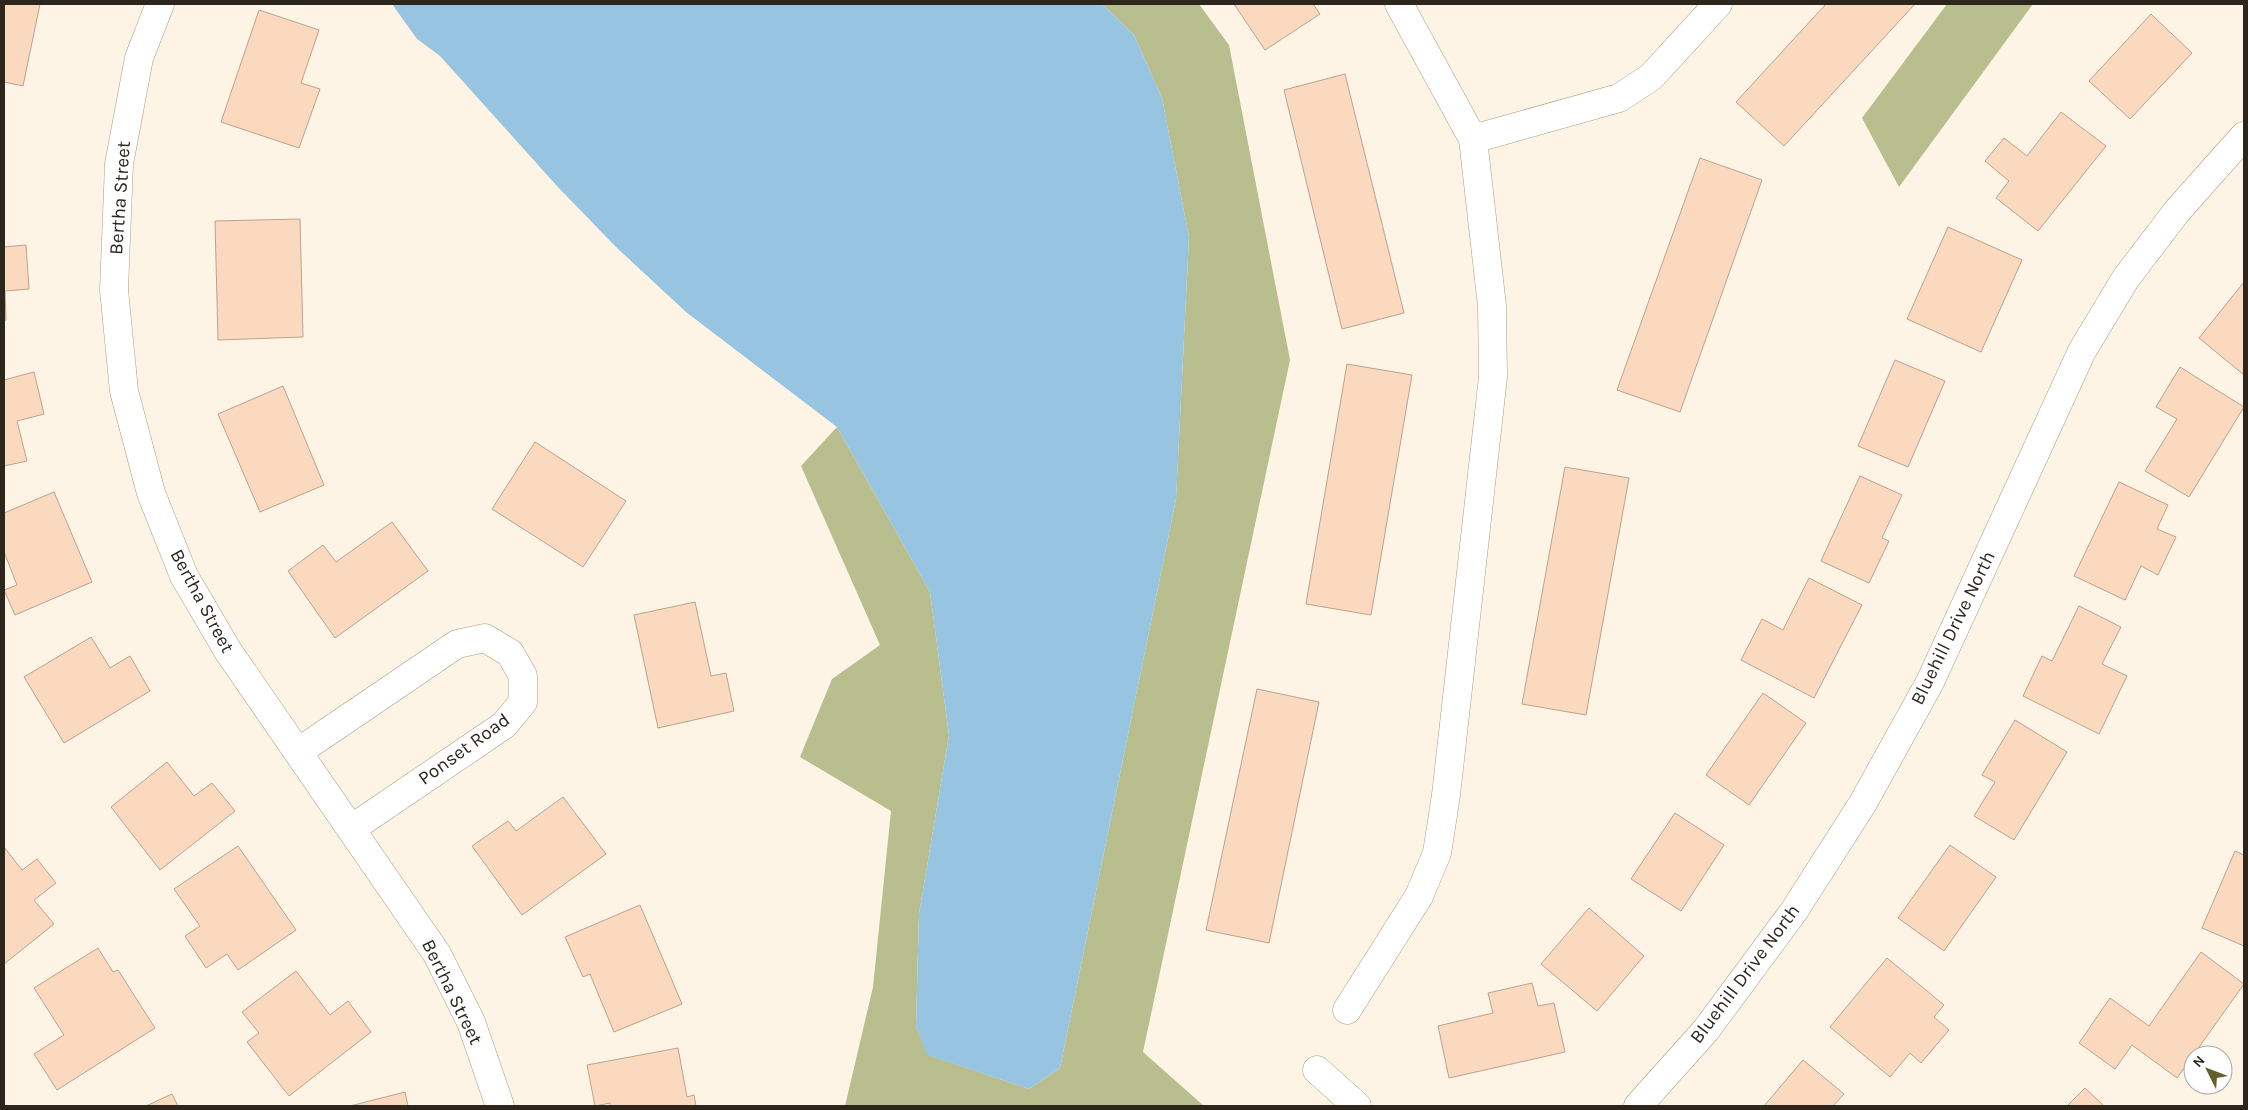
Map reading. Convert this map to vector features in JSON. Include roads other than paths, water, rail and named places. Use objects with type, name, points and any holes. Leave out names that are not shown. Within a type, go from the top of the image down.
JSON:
[{"type":"street","name":"Bertha Street","points":[[160,4],[139,58],[119,164],[114,290],[124,391],[151,493],[184,576],[228,651],[437,954],[471,1022],[500,1106]]},
{"type":"street","points":[[1347,1010],[1420,896],[1437,853],[1493,377],[1492,306],[1473,139],[1399,4]]},
{"type":"street","points":[[1473,139],[1620,98],[1651,77],[1718,4]]},
{"type":"street","name":"Bluehill Drive North","points":[[1638,1106],[1706,1030],[1794,911],[1863,803],[1930,682],[2082,352],[2126,278],[2178,210],[2244,136]]},
{"type":"street","name":"Ponset Road","points":[[298,752],[457,644],[485,638],[510,653],[523,676],[523,702],[504,725],[351,829]]},
{"type":"street","points":[[1318,1070],[1357,1106]]},
{"type":"water","points":[[392,4],[1102,4],[1134,35],[1162,98],[1189,237],[1176,499],[1060,1068],[1029,1089],[927,1055],[916,1026],[919,914],[949,735],[930,592],[837,427],[686,312],[616,247],[556,185],[440,56],[417,39]]}]
